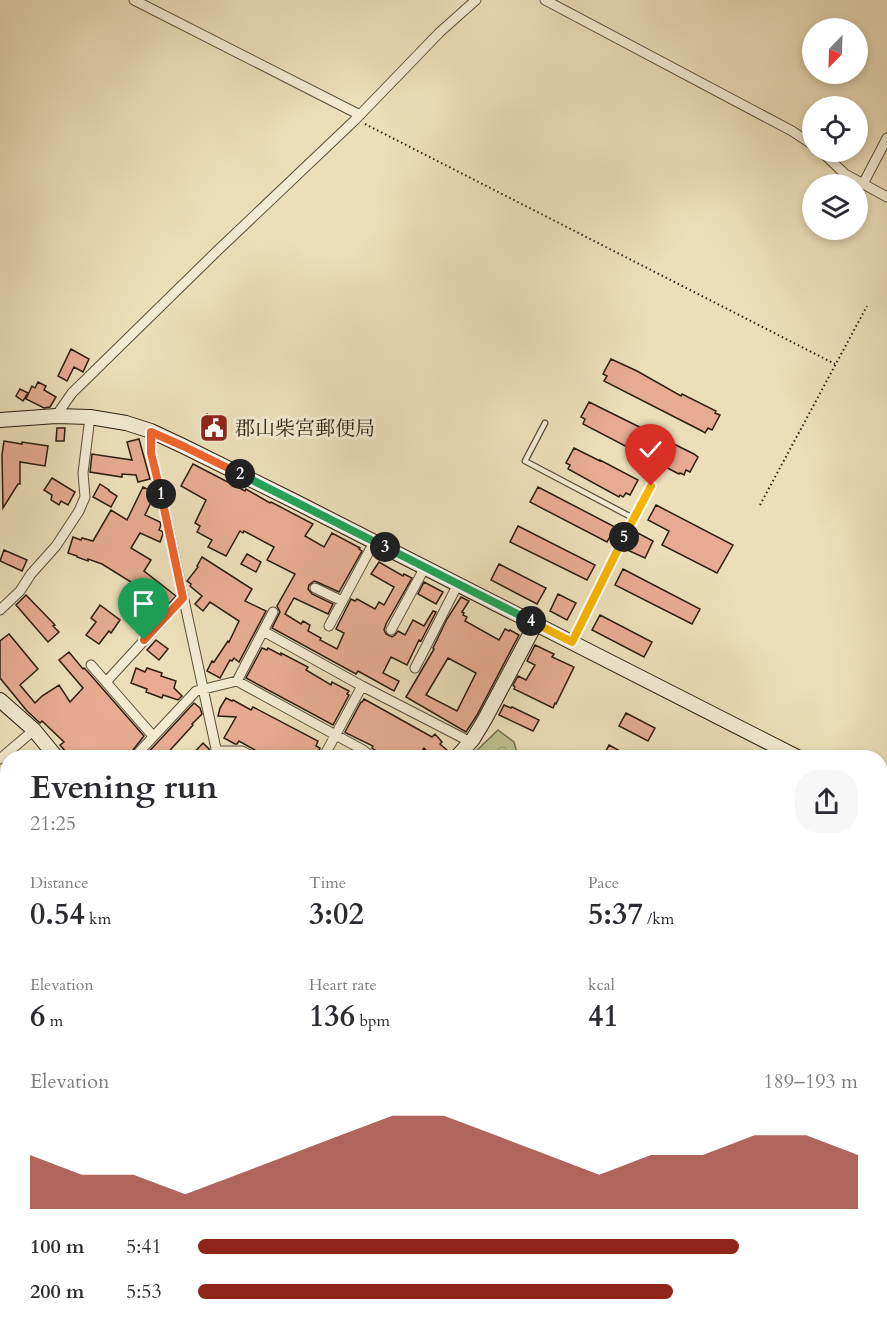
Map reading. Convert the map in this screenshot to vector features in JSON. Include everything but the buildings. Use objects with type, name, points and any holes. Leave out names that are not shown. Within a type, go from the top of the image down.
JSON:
[{"type":"street","points":[[134,0],[358,117]]},
{"type":"street","points":[[56,416],[80,385],[358,117],[440,32],[476,0]]},
{"type":"street","points":[[545,0],[802,138]]},
{"type":"street","points":[[867,174],[887,138]]},
{"type":"street","points":[[832,162],[845,174]]},
{"type":"street","points":[[868,187],[887,197]]},
{"type":"street","points":[[0,420],[56,416],[90,417],[126,423],[151,432],[425,567],[783,750]]},
{"type":"street","points":[[0,610],[20,591],[31,574],[56,546],[79,511],[85,497],[84,473],[90,417]]},
{"type":"street","points":[[151,432],[151,453],[216,750]]},
{"type":"street","points":[[329,626],[374,542]]},
{"type":"street","points":[[391,630],[425,567]]},
{"type":"street","points":[[415,668],[458,584]]},
{"type":"street","points":[[315,588],[342,601]]},
{"type":"street","points":[[106,682],[183,598]]},
{"type":"street","points":[[237,681],[273,612]]},
{"type":"street","points":[[463,750],[485,719],[536,623]]},
{"type":"street","points":[[264,631],[469,743]]},
{"type":"street","points":[[91,665],[153,736]]},
{"type":"street","points":[[141,750],[194,693],[237,681],[363,750]]},
{"type":"street","points":[[327,750],[362,686]]},
{"type":"street","points":[[0,700],[34,730],[50,750]]},
{"type":"street","points":[[11,750],[34,730]]},
{"type":"lane","points":[[545,423],[525,461],[633,518]]},
{"type":"lane","points":[[572,642],[651,486]]},
{"type":"path","points":[[358,117],[836,364]]},
{"type":"path","points":[[760,505],[867,306]]},
{"type":"green space","points":[[498,730],[514,742],[516,750],[477,750]]},
{"type":"place","name":"郡山柴宮郵便局","points":[[214,428]]},
{"type":"route","points":[[144,640],[183,598],[151,453],[151,432],[296,502],[572,642],[651,486]]}]
